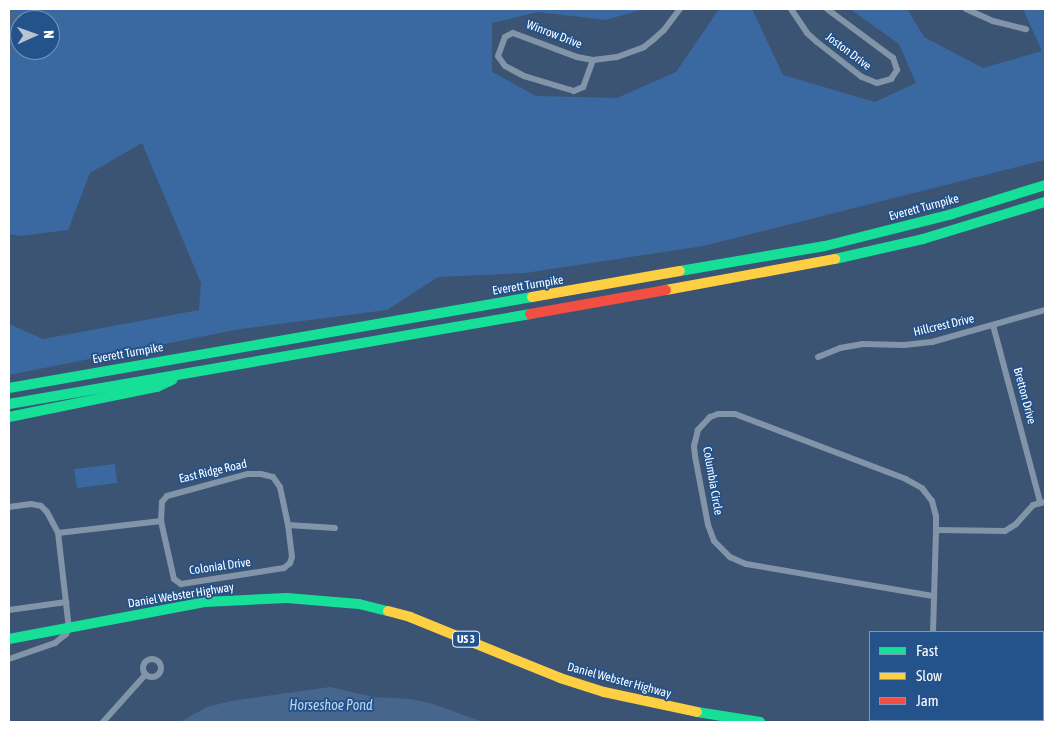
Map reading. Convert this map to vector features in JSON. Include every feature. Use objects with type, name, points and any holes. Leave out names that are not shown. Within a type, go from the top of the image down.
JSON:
[{"type":"main road","name":"Everett Turnpike","points":[[9,388],[825,246],[952,214],[1045,185]]},
{"type":"main road","points":[[9,404],[795,268],[924,239],[1045,202]]},
{"type":"main road","points":[[9,417],[157,387],[183,374]]},
{"type":"main road","name":"Daniel Webster Highway","points":[[9,639],[176,607],[234,599],[287,598],[358,604],[410,617],[580,685],[662,706],[760,722]]},
{"type":"street","name":"Winrow Drive","points":[[593,60],[583,87],[574,91],[524,76],[506,66],[498,56],[505,36],[513,33],[522,34],[567,54],[593,60],[618,57],[644,46],[664,30],[680,9]]},
{"type":"street","name":"Joston Drive","points":[[791,9],[817,42],[862,77],[877,83],[891,79],[897,70],[893,58],[827,9]]},
{"type":"street","points":[[966,9],[992,21],[1026,29]]},
{"type":"street","name":"Hillcrest Drive","points":[[818,357],[840,348],[862,344],[923,344],[1045,310]]},
{"type":"street","name":"Bretton Drive","points":[[993,325],[1043,502]]},
{"type":"street","name":"Columbia Circle","points":[[933,631],[936,530],[936,516],[932,501],[922,488],[906,479],[735,414],[718,414],[703,423],[696,436],[695,456],[710,530],[718,546],[730,557],[746,564],[934,596]]},
{"type":"street","name":"East Ridge Road","points":[[161,521],[162,502],[167,496],[248,474],[261,474],[273,477],[280,487],[288,525]]},
{"type":"street","points":[[936,530],[1005,531],[1016,524],[1028,508],[1043,502]]},
{"type":"street","points":[[9,507],[31,504],[40,506],[47,512],[58,533],[69,629],[55,643],[9,659]]},
{"type":"street","points":[[58,533],[161,521]]},
{"type":"street","name":"Colonial Drive","points":[[161,521],[174,579],[181,584],[284,568],[290,563],[292,557],[288,525]]},
{"type":"street","points":[[288,525],[335,528]]},
{"type":"street","points":[[9,610],[66,602]]},
{"type":"street","points":[[103,722],[146,674]]},
{"type":"shaded area","points":[[9,9],[644,9],[606,20],[538,12],[492,23],[492,72],[536,96],[617,98],[676,72],[719,9],[752,9],[783,75],[875,102],[916,83],[899,44],[850,9],[907,9],[924,37],[983,68],[1042,51],[1023,9],[1045,9],[1045,160],[703,246],[525,273],[438,277],[387,310],[240,329],[9,375],[9,324],[43,339],[199,310],[201,283],[142,143],[90,173],[68,230],[20,236],[9,234]]},
{"type":"shaded area","points":[[115,464],[117,483],[77,488],[74,469]]},
{"type":"water","points":[[9,9],[11,10],[9,53]]},
{"type":"water","name":"Horseshoe Pond","points":[[330,687],[373,697],[410,699],[430,703],[483,722],[180,722],[207,707],[231,701]]},
{"type":"traffic: fast","points":[[680,271],[825,246],[952,214],[1045,185]]},
{"type":"traffic: fast","points":[[835,259],[923,239],[1045,202]]},
{"type":"traffic: fast","points":[[9,388],[532,297]]},
{"type":"traffic: fast","points":[[9,404],[530,314]]},
{"type":"traffic: fast","points":[[9,417],[157,387],[172,380]]},
{"type":"traffic: fast","points":[[9,639],[205,602],[287,598],[359,604],[388,611]]},
{"type":"traffic: fast","points":[[697,712],[760,722]]},
{"type":"traffic: slow","points":[[666,290],[835,259]]},
{"type":"traffic: slow","points":[[532,297],[680,271]]},
{"type":"traffic: slow","points":[[388,611],[410,617],[560,678],[604,692],[697,712]]},
{"type":"traffic: jam","points":[[530,314],[666,290]]}]
